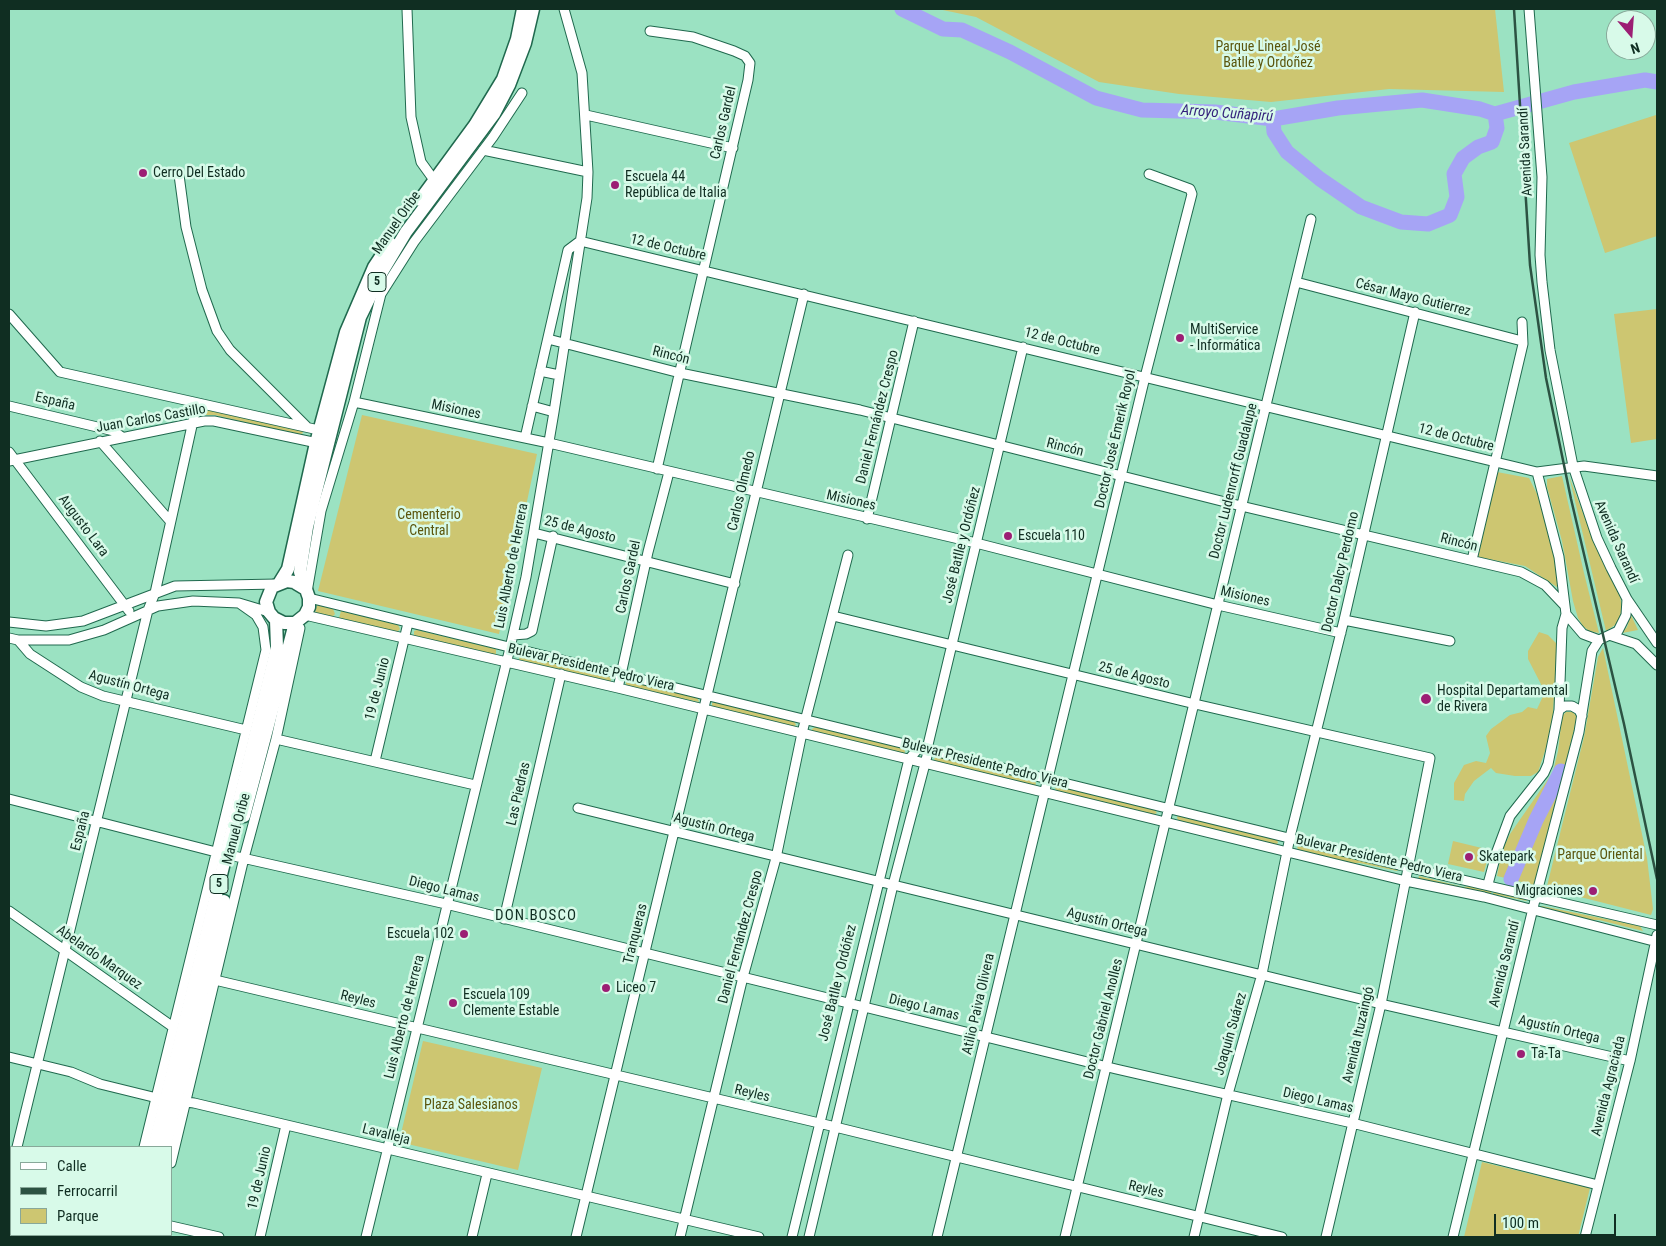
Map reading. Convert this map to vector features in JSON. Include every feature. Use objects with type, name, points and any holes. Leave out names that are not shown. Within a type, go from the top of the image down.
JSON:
[{"type":"highway","name":"Manuel Oribe","points":[[230,855],[301,619],[309,607],[307,593],[300,572],[321,444],[319,430],[346,332],[362,291],[374,267],[434,180],[475,125],[503,78],[517,39],[523,9]]},
{"type":"highway","name":"Manuel Oribe","points":[[319,430],[360,317],[371,293],[406,232],[494,114],[519,60],[533,9]]},
{"type":"highway","name":"Manuel Oribe","points":[[156,1146],[171,1100],[230,855],[277,647],[267,597],[272,587],[278,583],[288,569],[321,444]]},
{"type":"highway","points":[[278,583],[294,582],[307,593]]},
{"type":"highway","points":[[272,616],[284,623],[301,619]]},
{"type":"street","points":[[407,9],[411,117],[420,162],[434,180]]},
{"type":"street","name":"Luis Alberto de Herrera","points":[[366,1237],[505,662],[513,636],[534,533],[554,412],[580,242],[588,172],[582,73],[564,9]]},
{"type":"street","name":"Avenida Sarandí","points":[[1529,9],[1540,149],[1542,282],[1550,350],[1573,466],[1597,538],[1627,598],[1624,622],[1612,636]]},
{"type":"street","name":"Carlos Gardel","points":[[650,31],[693,38],[734,51],[748,58],[750,62],[748,80],[733,148],[657,469]]},
{"type":"street","name":"Manuel Oribe","points":[[307,593],[321,511],[354,402],[376,305],[389,279],[522,93]]},
{"type":"street","points":[[586,116],[733,148]]},
{"type":"street","points":[[483,150],[588,172]]},
{"type":"street","name":"Doctor José Emerik Royol","points":[[1049,778],[1145,377],[1192,194],[1190,189],[1149,174]]},
{"type":"street","points":[[180,175],[186,227],[202,290],[217,330],[230,350],[319,430]]},
{"type":"street","name":"Doctor Ludenrorff Guadalupe","points":[[1169,808],[1311,220]]},
{"type":"street","points":[[525,438],[568,250],[580,242]]},
{"type":"street","name":"12 de Octubre","points":[[580,242],[804,294],[1537,472]]},
{"type":"street","points":[[371,293],[389,279]]},
{"type":"street","name":"César Mayo Gutierrez","points":[[1296,282],[1522,341]]},
{"type":"street","name":"Carlos Olmedo","points":[[708,696],[804,294]]},
{"type":"street","name":"Doctor Dalcy Perdomo","points":[[1290,838],[1341,633],[1415,312]]},
{"type":"street","points":[[9,314],[60,372],[319,430]]},
{"type":"street","name":"Daniel Fernández Crespo","points":[[867,519],[914,321]]},
{"type":"street","points":[[1472,560],[1522,341],[1522,322]]},
{"type":"street","name":"Rincón","points":[[548,339],[680,373],[892,418],[1241,506],[1521,572],[1552,590],[1583,634],[1599,640]]},
{"type":"street","name":"José Batlle y Ordóñez","points":[[809,1237],[893,885],[925,763],[1023,347]]},
{"type":"street","points":[[540,371],[559,375]]},
{"type":"street","name":"Misiones","points":[[354,402],[549,443],[976,543],[1218,605],[1341,633]]},
{"type":"street","name":"España","points":[[17,1146],[36,1063],[98,822],[148,610],[155,593],[197,403]]},
{"type":"street","name":"España","points":[[9,406],[114,431],[122,437]]},
{"type":"street","points":[[532,406],[554,412]]},
{"type":"street","name":"Juan Carlos Castillo","points":[[12,461],[194,422],[214,421],[321,444]]},
{"type":"street","points":[[100,442],[170,521]]},
{"type":"street","name":"Augusto Lara","points":[[9,452],[12,461],[127,606],[133,618]]},
{"type":"street","points":[[1488,884],[1497,851],[1510,816],[1520,801],[1544,774],[1548,764],[1559,710],[1562,628],[1565,610],[1559,557],[1537,472],[1573,466],[1657,476]]},
{"type":"street","name":"Carlos Gardel","points":[[618,688],[669,472]]},
{"type":"street","name":"25 de Agosto","points":[[534,533],[647,560],[735,584]]},
{"type":"street","points":[[513,636],[532,631],[552,536]]},
{"type":"street","name":"Daniel Fernández Crespo","points":[[680,1237],[743,977],[776,858],[802,733],[848,555]]},
{"type":"street","points":[[9,622],[46,626],[83,621],[127,606],[175,586],[278,583]]},
{"type":"street","name":"Bulevar Presidente Pedro Viera","points":[[307,593],[336,604],[408,623],[1290,838],[1657,925]]},
{"type":"street","points":[[1627,598],[1656,641],[1644,651]]},
{"type":"street","points":[[13,639],[69,640],[104,630],[148,610],[168,604],[193,600],[239,603],[272,616]]},
{"type":"street","points":[[171,1100],[173,1027],[230,855],[246,730],[266,650],[264,626],[256,615],[239,603]]},
{"type":"street","points":[[330,621],[338,614],[336,604]]},
{"type":"street","name":"25 de Agosto","points":[[833,616],[1315,733],[1430,758]]},
{"type":"street","name":"Manuel Oribe","points":[[171,1146],[171,1100],[215,980],[230,855],[276,739],[301,619]]},
{"type":"street","name":"Bulevar Presidente Pedro Viera","points":[[301,619],[330,621],[561,674],[1406,881],[1484,897],[1657,940]]},
{"type":"street","points":[[1344,620],[1450,641]]},
{"type":"street","name":"19 de Junio","points":[[375,761],[408,623]]},
{"type":"street","points":[[1599,640],[1612,636],[1631,641],[1657,665]]},
{"type":"street","name":"Agustín Ortega","points":[[13,639],[30,654],[80,687],[126,701],[246,730]]},
{"type":"street","name":"Avenida Sarandí","points":[[1453,1237],[1532,910],[1582,716],[1592,651],[1599,640]]},
{"type":"street","name":"Las Piedras","points":[[504,919],[561,674]]},
{"type":"street","name":"Tranqueras","points":[[576,1237],[708,696]]},
{"type":"street","points":[[1559,710],[1565,706],[1572,706],[1579,710],[1582,716]]},
{"type":"street","points":[[276,739],[475,785]]},
{"type":"street","points":[[909,759],[918,749],[927,748]]},
{"type":"street","name":"Avenida Ituzaingó","points":[[1326,1237],[1381,1004],[1430,758]]},
{"type":"street","name":"José Batlle y Ordóñez","points":[[792,1237],[909,759]]},
{"type":"street","name":"Atilio Paiva Olivera","points":[[937,1237],[1049,778]]},
{"type":"street","name":"Diego Lamas","points":[[9,799],[230,855],[446,904],[985,1037],[1474,1152],[1598,1185]]},
{"type":"street","name":"Agustín Ortega","points":[[578,808],[776,858],[1015,914],[1381,1004],[1630,1060]]},
{"type":"street","name":"Doctor Gabriel Anolles","points":[[1065,1237],[1169,808]]},
{"type":"street","name":"Joaquín Suárez","points":[[1194,1237],[1228,1094],[1262,974],[1290,838]]},
{"type":"street","name":"Abelardo Marquez","points":[[9,911],[173,1027]]},
{"type":"street","name":"Avenida Agraciada","points":[[1585,1237],[1630,1060],[1657,940]]},
{"type":"street","name":"Reyles","points":[[215,980],[957,1157],[1282,1237]]},
{"type":"street","name":"Lavalleja","points":[[9,1057],[71,1072],[100,1084],[286,1125],[759,1237]]},
{"type":"street","name":"19 de Junio","points":[[260,1237],[286,1125]]},
{"type":"street","points":[[472,1237],[488,1174]]},
{"type":"street","points":[[172,1226],[219,1237]]},
{"type":"green space","name":"Parque Lineal José Batlle y Ordoñez","points":[[938,9],[1495,9],[1504,92],[1389,89],[1271,102],[1179,94],[1099,82],[976,17]]},
{"type":"green space","points":[[1656,115],[1657,236],[1605,253],[1569,143]]},
{"type":"green space","points":[[1657,309],[1657,439],[1631,443],[1614,314]]},
{"type":"green space","points":[[204,408],[302,430],[303,433],[299,435],[215,415],[203,415],[201,410]]},
{"type":"green space","name":"Cementerio Central","points":[[362,415],[537,454],[499,634],[318,591]]},
{"type":"green space","points":[[1497,472],[1529,478],[1537,494],[1557,559],[1560,589],[1525,566],[1478,557]]},
{"type":"green space","points":[[1562,476],[1599,633],[1589,631],[1583,626],[1578,618],[1573,601],[1562,541],[1547,487],[1547,479]]},
{"type":"green space","points":[[1569,476],[1596,548],[1620,595],[1622,609],[1619,619],[1615,625],[1606,631]]},
{"type":"green space","points":[[317,605],[333,609],[335,614],[332,617],[315,613]]},
{"type":"green space","points":[[341,611],[398,625],[400,629],[397,632],[339,618]]},
{"type":"green space","points":[[1631,615],[1638,630],[1622,633],[1627,627]]},
{"type":"green space","points":[[417,630],[496,649],[496,654],[414,636],[414,631]]},
{"type":"green space","points":[[1539,632],[1548,635],[1557,644],[1552,730],[1538,772],[1531,776],[1515,776],[1496,773],[1491,768],[1474,781],[1465,794],[1464,801],[1454,800],[1454,783],[1464,765],[1476,761],[1486,763],[1490,753],[1486,736],[1491,729],[1510,715],[1522,712],[1528,707],[1537,709],[1545,692],[1528,659],[1528,651]]},
{"type":"green space","name":"Parque Oriental","points":[[1603,648],[1647,858],[1653,909],[1651,915],[1549,889],[1547,886],[1584,737],[1598,657]]},
{"type":"green space","points":[[521,655],[610,676],[611,681],[609,683],[520,662],[519,657]]},
{"type":"green space","points":[[626,682],[697,697],[699,702],[626,687]]},
{"type":"green space","points":[[716,701],[794,721],[796,725],[793,728],[712,707],[712,703]]},
{"type":"green space","points":[[1566,712],[1573,712],[1577,717],[1541,869],[1534,885],[1497,876],[1502,851],[1510,834],[1553,772],[1558,751],[1562,716]]},
{"type":"green space","points":[[817,726],[904,747],[905,752],[904,754],[812,731]]},
{"type":"green space","points":[[937,756],[1034,779],[1036,784],[1035,786],[936,762],[934,759]]},
{"type":"green space","points":[[1059,785],[1154,809],[1157,813],[1152,815],[1057,792],[1055,788]]},
{"type":"green space","points":[[1179,815],[1277,839],[1278,843],[1275,845],[1178,821],[1177,817]]},
{"type":"green space","name":"Skatepark","points":[[1453,841],[1490,850],[1484,872],[1448,864]]},
{"type":"green space","points":[[1301,845],[1399,869],[1397,871],[1360,863],[1345,863],[1299,851],[1297,847]]},
{"type":"green space","points":[[1419,876],[1463,887],[1472,886],[1492,890],[1491,894],[1463,891],[1418,880]]},
{"type":"green space","points":[[1494,891],[1526,899],[1527,901],[1493,894]]},
{"type":"green space","points":[[1542,906],[1640,926],[1643,931],[1599,920],[1582,920],[1539,907]]},
{"type":"green space","name":"Plaza Salesianos","points":[[423,1041],[542,1068],[518,1170],[399,1142]]},
{"type":"green space","points":[[1482,1162],[1590,1188],[1578,1237],[1464,1237]]},
{"type":"waterway","name":"Arroyo Cuñapirú","points":[[902,9],[943,29],[962,30],[1010,52],[1096,98],[1142,110],[1215,112],[1273,119],[1338,108],[1422,100],[1480,109],[1495,114],[1574,92],[1645,80],[1657,82]]},
{"type":"waterway","points":[[1273,119],[1274,132],[1287,152],[1320,179],[1361,207],[1401,222],[1428,224],[1450,215],[1457,197],[1454,174],[1463,158],[1478,147],[1492,142],[1497,128],[1495,114]]},
{"type":"waterway","points":[[1511,879],[1536,820],[1561,771]]},
{"type":"railway","points":[[1514,9],[1530,265],[1546,378],[1571,499],[1624,724],[1657,879]]},
{"type":"place","name":"Cerro Del Estado","points":[[143,173]]},
{"type":"place","name":"Escuela 44 República de Italia","points":[[615,185]]},
{"type":"place","name":"MultiService - Informática","points":[[1180,338]]},
{"type":"place","name":"Escuela 110","points":[[1008,536]]},
{"type":"place","name":"Hospital Departamental de Rivera","points":[[1426,699]]},
{"type":"place","name":"Skatepark","points":[[1469,857]]},
{"type":"place","name":"Migraciones","points":[[1593,891]]},
{"type":"place","name":"Escuela 102","points":[[464,934]]},
{"type":"place","name":"Liceo 7","points":[[606,988]]},
{"type":"place","name":"Escuela 109 Clemente Estable","points":[[453,1003]]},
{"type":"place","name":"Ta-Ta","points":[[1521,1054]]},
{"type":"district","name":"DON BOSCO","points":[[536,916]]}]
